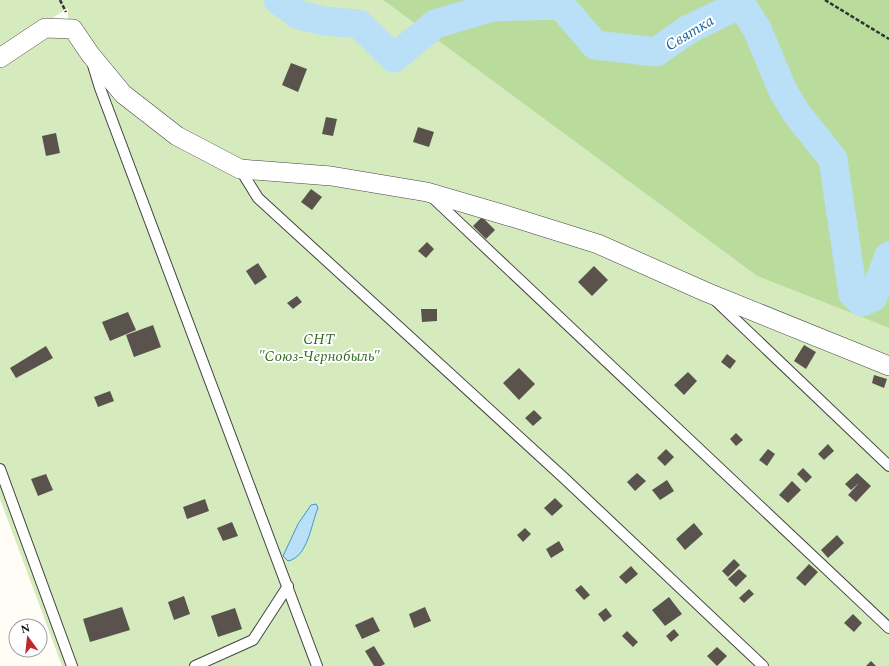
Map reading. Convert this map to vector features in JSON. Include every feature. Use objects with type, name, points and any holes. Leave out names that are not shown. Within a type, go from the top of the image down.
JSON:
[{"type":"street","points":[[0,58],[46,28],[73,29],[90,54],[123,94],[177,136],[240,168],[331,176],[427,192],[515,218],[598,244],[706,292],[889,366]]},
{"type":"lane","points":[[90,54],[100,88],[317,666]]},
{"type":"lane","points":[[240,168],[258,198],[558,473],[763,666]]},
{"type":"lane","points":[[427,192],[889,628]]},
{"type":"lane","points":[[706,292],[889,466]]},
{"type":"lane","points":[[0,469],[72,666]]},
{"type":"lane","points":[[195,666],[253,640],[288,586]]},
{"type":"path","points":[[825,0],[889,39]]},
{"type":"green space","name":"СНТ \"Союз-Чернобыль\"","points":[[0,0],[383,0],[757,276],[889,328],[889,666],[62,666],[48,628],[48,618],[44,618],[0,499],[0,65],[33,43],[68,31],[68,8],[0,52]]},
{"type":"green space","points":[[383,0],[889,0],[889,328],[757,276]]},
{"type":"water","points":[[316,504],[318,508],[308,539],[300,553],[295,558],[288,561],[283,556],[298,524],[311,505]]},
{"type":"building","points":[[291,63],[307,69],[298,92],[282,85]]},
{"type":"building","points":[[326,117],[337,119],[333,136],[322,134]]},
{"type":"building","points":[[418,127],[434,132],[429,147],[413,142]]},
{"type":"building","points":[[56,133],[60,153],[46,156],[42,136]]},
{"type":"building","points":[[311,189],[322,197],[312,210],[301,202]]},
{"type":"building","points":[[482,217],[495,230],[486,239],[473,226]]},
{"type":"building","points":[[427,242],[434,249],[426,258],[418,251]]},
{"type":"building","points":[[258,263],[267,277],[255,285],[246,271]]},
{"type":"building","points":[[594,266],[608,280],[592,296],[578,282]]},
{"type":"building","points":[[297,296],[302,302],[293,309],[287,303]]},
{"type":"building","points":[[421,309],[437,309],[437,321],[422,322]]},
{"type":"building","points":[[128,312],[136,330],[110,341],[102,322]]},
{"type":"building","points":[[153,325],[161,347],[134,357],[126,335]]},
{"type":"building","points":[[804,345],[816,352],[806,369],[794,361]]},
{"type":"building","points":[[46,346],[53,358],[16,378],[10,368]]},
{"type":"building","points":[[727,354],[736,361],[730,369],[721,362]]},
{"type":"building","points":[[519,368],[535,384],[519,400],[503,383]]},
{"type":"building","points":[[688,372],[697,381],[684,395],[674,385]]},
{"type":"building","points":[[874,375],[887,379],[884,388],[872,383]]},
{"type":"building","points":[[110,391],[114,401],[98,407],[94,397]]},
{"type":"building","points":[[534,410],[542,418],[533,426],[525,418]]},
{"type":"building","points":[[736,433],[743,440],[736,446],[730,439]]},
{"type":"building","points":[[828,444],[834,451],[824,460],[818,454]]},
{"type":"building","points":[[666,449],[674,457],[665,466],[657,458]]},
{"type":"building","points":[[768,449],[775,454],[767,466],[759,460]]},
{"type":"building","points":[[803,468],[812,477],[806,483],[797,474]]},
{"type":"building","points":[[637,473],[646,481],[635,491],[627,482]]},
{"type":"building","points":[[857,473],[871,486],[856,502],[848,495],[859,483],[851,490],[845,484]]},
{"type":"building","points":[[46,474],[53,490],[38,496],[31,479]]},
{"type":"building","points":[[667,480],[674,491],[660,500],[652,490]]},
{"type":"building","points":[[792,481],[801,490],[788,503],[779,495]]},
{"type":"building","points":[[555,498],[563,506],[552,516],[544,508]]},
{"type":"building","points":[[205,499],[209,511],[187,519],[183,507]]},
{"type":"building","points":[[232,522],[238,536],[223,541],[217,528]]},
{"type":"building","points":[[694,523],[703,534],[685,550],[676,539]]},
{"type":"building","points":[[525,528],[531,534],[523,542],[517,535]]},
{"type":"building","points":[[837,535],[844,543],[828,558],[821,550]]},
{"type":"building","points":[[559,541],[564,550],[551,558],[546,549]]},
{"type":"building","points":[[734,559],[740,565],[728,577],[722,571]]},
{"type":"building","points":[[809,564],[818,572],[805,586],[796,578]]},
{"type":"building","points":[[631,566],[638,574],[626,584],[619,577]]},
{"type":"building","points":[[739,569],[747,576],[736,587],[728,579]]},
{"type":"building","points":[[581,585],[590,595],[584,600],[575,590]]},
{"type":"building","points":[[749,589],[754,594],[744,603],[739,598]]},
{"type":"building","points":[[184,596],[190,614],[174,620],[168,602]]},
{"type":"building","points":[[669,597],[682,614],[665,626],[652,610]]},
{"type":"building","points":[[122,607],[130,630],[90,642],[83,619]]},
{"type":"building","points":[[425,607],[431,621],[414,628],[409,614]]},
{"type":"building","points":[[235,608],[242,629],[218,637],[211,616]]},
{"type":"building","points":[[606,608],[612,616],[604,622],[598,614]]},
{"type":"building","points":[[853,614],[862,623],[854,632],[844,623]]},
{"type":"building","points":[[373,617],[380,631],[362,639],[355,625]]},
{"type":"building","points":[[674,629],[679,635],[671,642],[666,636]]},
{"type":"building","points":[[627,631],[638,642],[633,647],[622,636]]},
{"type":"building","points":[[374,646],[385,664],[381,666],[374,666],[365,651]]},
{"type":"building","points":[[717,647],[727,656],[717,666],[707,656]]},
{"type":"building","points":[[871,661],[876,666],[866,666]]},
{"type":"waterway","name":"Святка","points":[[278,0],[299,15],[325,21],[359,24],[394,58],[435,24],[492,7],[561,5],[595,45],[656,52],[689,29],[741,4],[757,29],[783,91],[797,114],[833,159],[853,294],[862,302],[873,297],[889,256]]}]
